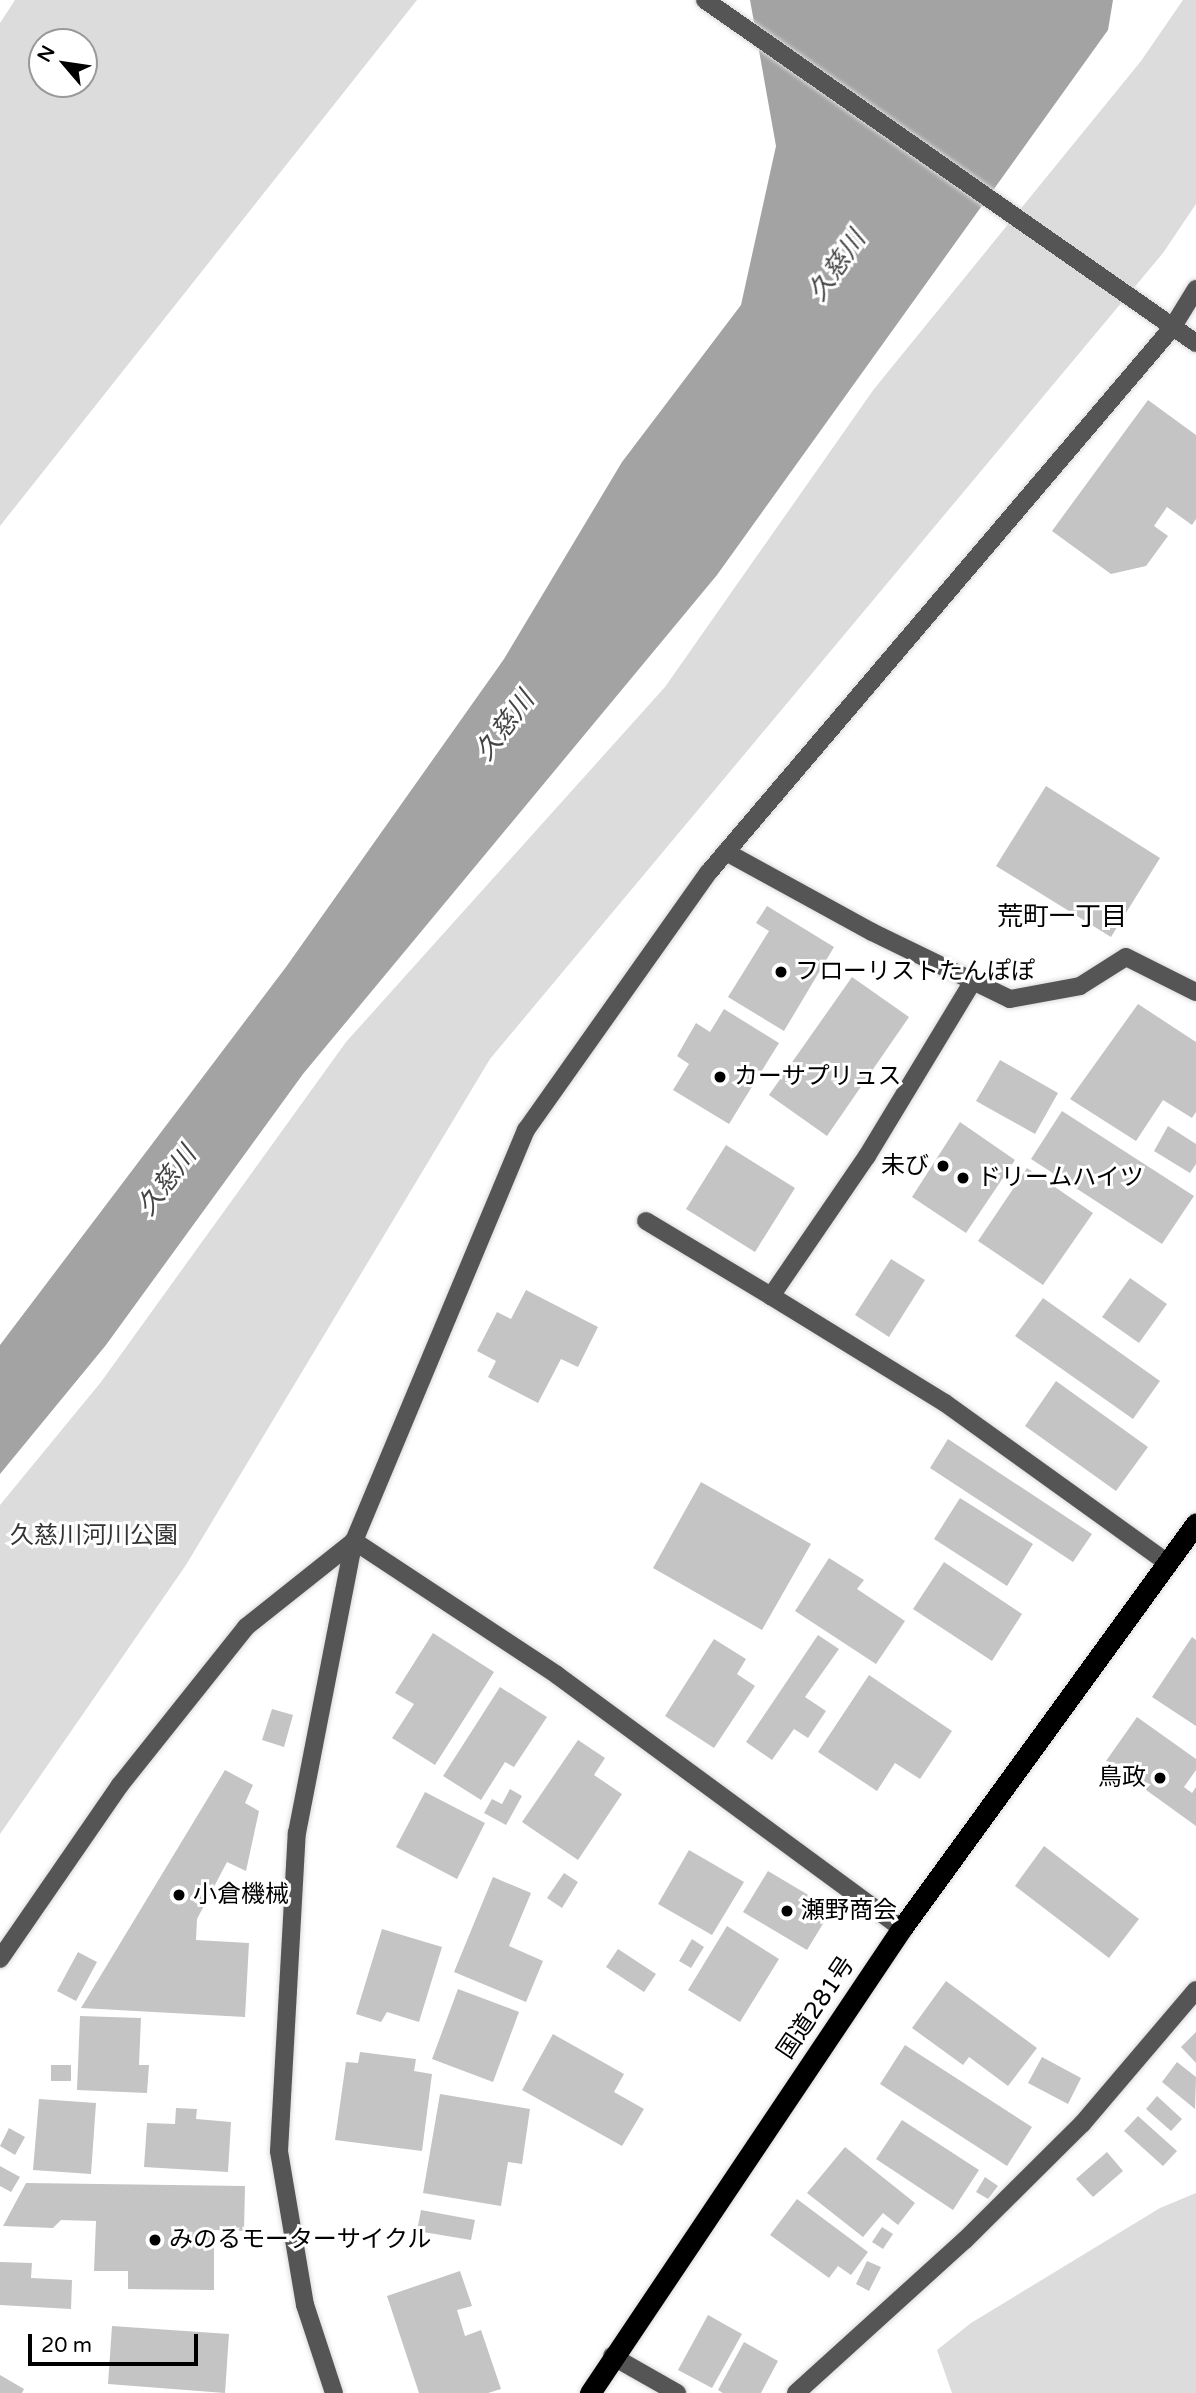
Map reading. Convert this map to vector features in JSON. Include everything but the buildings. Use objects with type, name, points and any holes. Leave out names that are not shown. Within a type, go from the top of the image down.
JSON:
[{"type":"highway","name":"国道281号","points":[[590,2393],[612,2356],[902,1928],[1196,1524]]},
{"type":"street","points":[[705,0],[1196,343]]},
{"type":"street","points":[[334,2393],[304,2305],[279,2151],[297,1833],[354,1541],[526,1130],[726,852],[1172,328],[1196,289]]},
{"type":"street","points":[[726,852],[872,932],[1010,999],[1080,986],[1126,957],[1196,992]]},
{"type":"street","points":[[771,1296],[867,1156],[973,981]]},
{"type":"street","points":[[646,1221],[946,1403],[1168,1563]]},
{"type":"street","points":[[354,1541],[557,1675],[902,1928]]},
{"type":"street","points":[[0,1959],[120,1785],[246,1627],[354,1541]]},
{"type":"street","points":[[796,2393],[965,2240],[1082,2124],[1196,1990]]},
{"type":"street","points":[[612,2356],[677,2393]]},
{"type":"green space","points":[[15,0],[417,0],[0,526],[0,23]]},
{"type":"green space","name":"久慈川河川公園","points":[[1183,0],[1196,0],[1196,204],[1163,253],[490,1059],[186,1565],[0,1834],[0,1505],[101,1382],[346,1042],[665,687],[874,389],[1141,61]]},
{"type":"green space","points":[[1196,2193],[1196,2393],[952,2393],[937,2350],[971,2323],[1160,2208]]},
{"type":"water","name":"久慈川","points":[[750,0],[1113,0],[1108,30],[717,575],[303,1074],[106,1345],[0,1474],[0,1345],[286,967],[504,659],[622,462],[741,305],[776,146]]},
{"type":"place","name":"フローリストたんぽぽ","points":[[781,972]]},
{"type":"place","name":"カーサプリュス","points":[[720,1077]]},
{"type":"place","name":"未び","points":[[943,1166]]},
{"type":"place","name":"ドリームハイツ","points":[[963,1178]]},
{"type":"place","name":"鳥政","points":[[1160,1778]]},
{"type":"place","name":"小倉機械","points":[[179,1895]]},
{"type":"place","name":"瀬野商会","points":[[787,1911]]},
{"type":"place","name":"みのるモーターサイクル","points":[[155,2240]]},
{"type":"district","name":"荒町一丁目","points":[[1062,917]]}]
